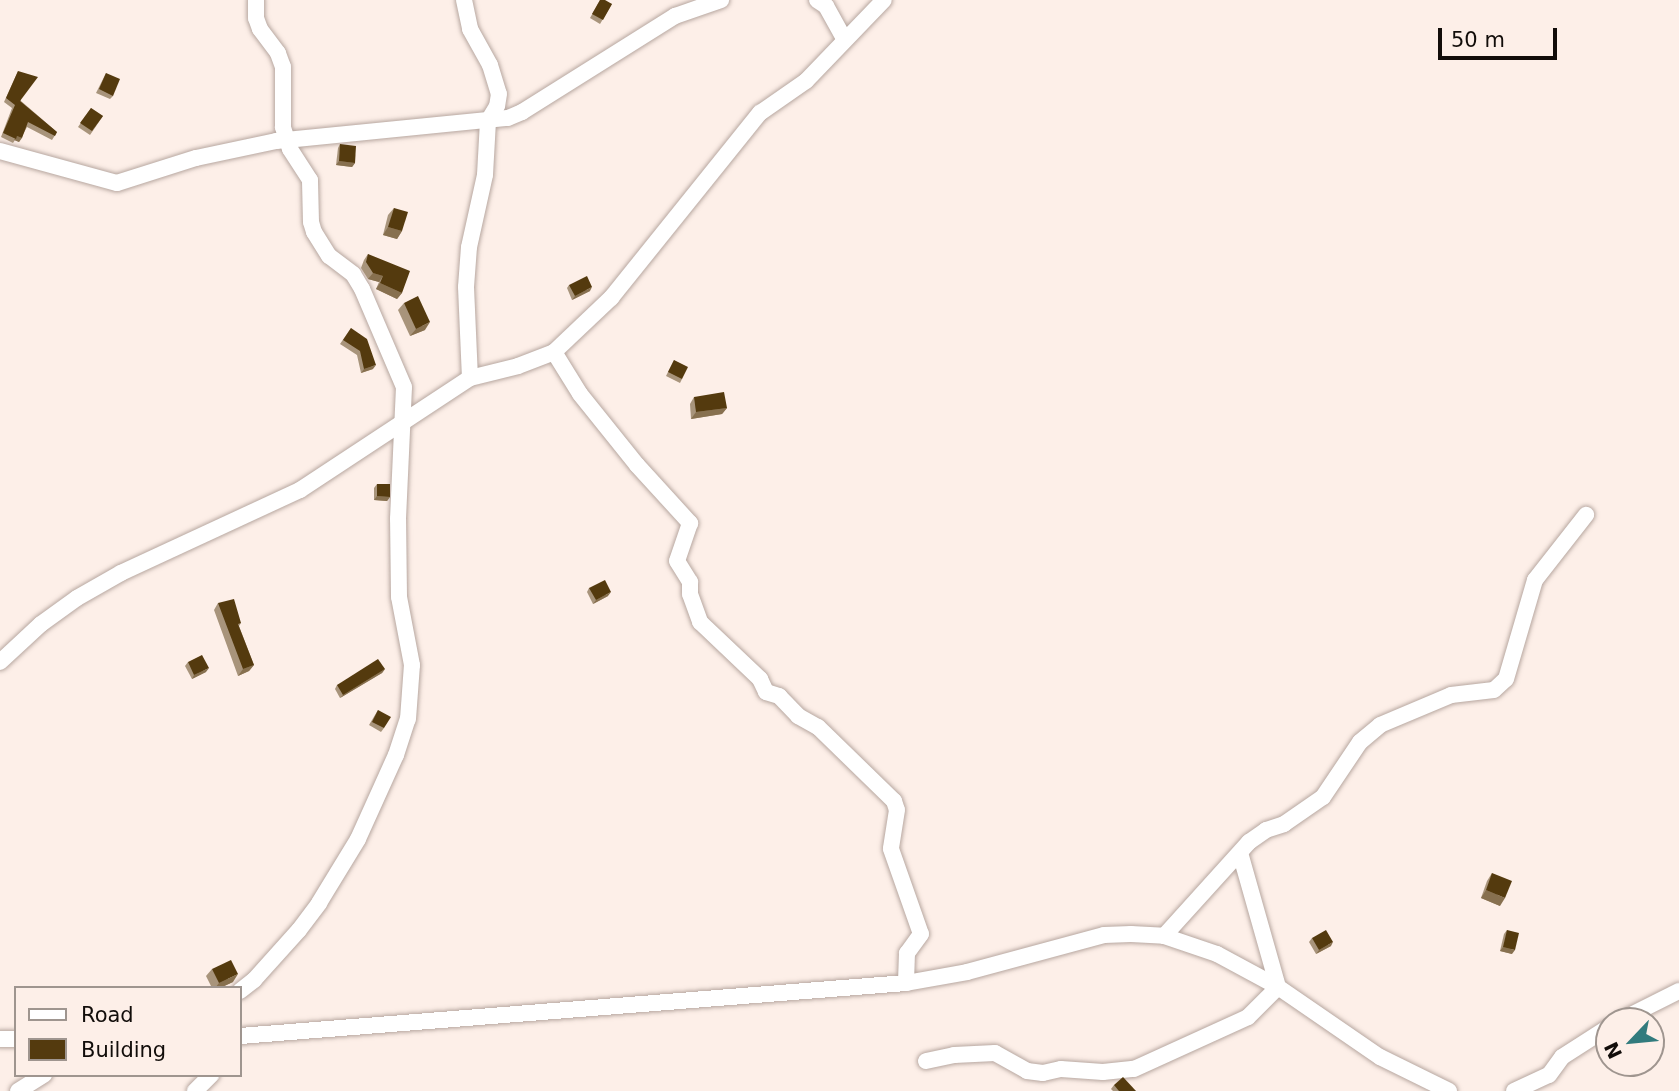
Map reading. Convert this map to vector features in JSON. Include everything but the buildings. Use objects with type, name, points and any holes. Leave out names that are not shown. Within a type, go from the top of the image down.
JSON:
[{"type":"street","points":[[242,989],[254,980],[299,930],[340,870],[383,783],[408,719],[412,665],[399,597],[401,423],[404,397],[399,369],[353,274],[328,256],[314,232],[311,222],[310,180],[287,139],[281,111],[285,80],[283,67],[278,53],[260,29],[256,18],[256,0]]},
{"type":"street","points":[[464,0],[470,29],[496,80],[497,106],[488,121],[485,175],[469,247],[466,286],[470,378]]},
{"type":"street","points":[[0,151],[117,183],[196,158],[287,139],[457,121],[488,121],[522,112],[675,16],[720,0]]},
{"type":"street","points":[[817,0],[826,6],[844,38]]},
{"type":"street","points":[[0,662],[41,624],[77,598],[121,573],[300,490],[470,378],[518,366],[554,352],[611,298],[732,150],[746,128],[760,114],[806,81],[844,38],[884,0]]},
{"type":"street","points":[[554,352],[580,394],[637,465],[690,523],[677,561],[690,582],[690,597],[699,622],[760,680],[766,692],[779,696],[798,716],[818,727],[894,801],[897,810],[891,849],[921,934],[907,953],[906,983]]},
{"type":"street","points":[[1164,936],[1186,908],[1256,836],[1284,824],[1323,797],[1360,742],[1380,725],[1451,695],[1494,690],[1506,679],[1535,580],[1586,515]]},
{"type":"street","points":[[1240,853],[1278,987]]},
{"type":"street","points":[[242,1035],[906,983],[967,972],[1104,935],[1164,936],[1217,954],[1278,987],[1380,1057],[1449,1091]]},
{"type":"street","points":[[926,1060],[954,1055],[995,1053],[1027,1071],[1042,1073],[1061,1069],[1103,1072],[1134,1069],[1248,1017],[1278,987]]},
{"type":"street","points":[[1646,1007],[1679,990]]},
{"type":"street","points":[[1514,1091],[1549,1075],[1562,1057],[1595,1036]]},
{"type":"street","points":[[18,1091],[41,1077]]},
{"type":"street","points":[[195,1091],[209,1077]]}]
